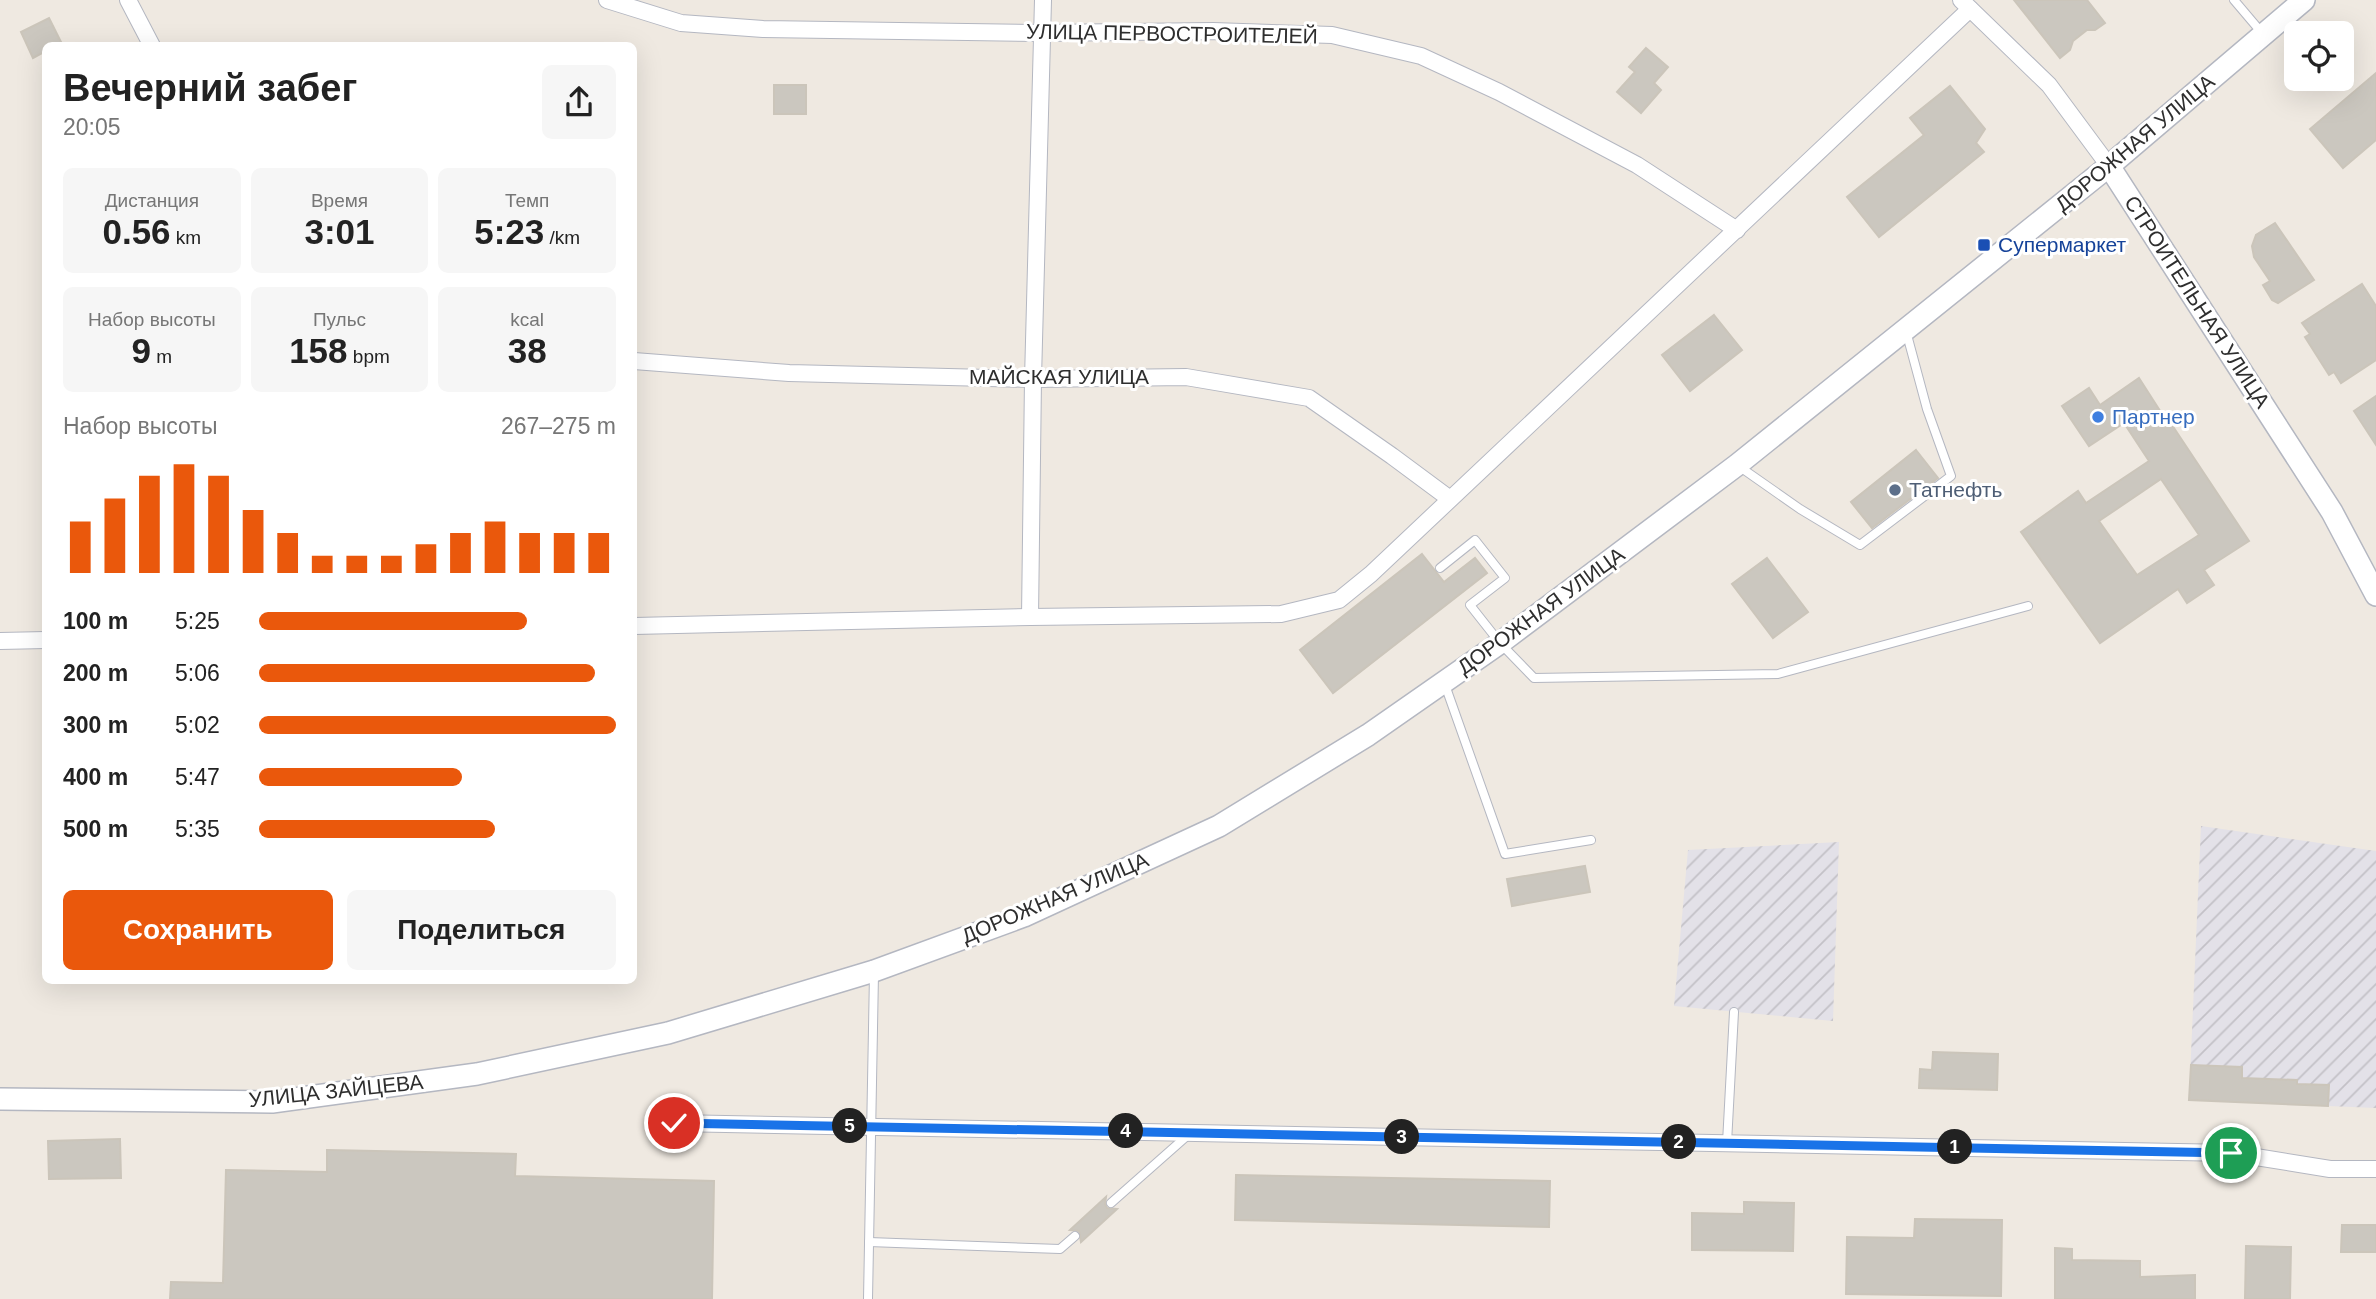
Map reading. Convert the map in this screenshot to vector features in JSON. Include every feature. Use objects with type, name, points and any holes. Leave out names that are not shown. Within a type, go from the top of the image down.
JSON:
[{"type":"street","points":[[128,0],[150,42]]},
{"type":"street","name":"УЛИЦА ПЕРВОСТРОИТЕЛЕЙ","points":[[607,0],[681,23],[763,29],[1041,33],[1213,32],[1332,36],[1420,56],[1499,92],[1637,165],[1737,230]]},
{"type":"street","points":[[1030,617],[1043,0]]},
{"type":"street","name":"ДОРОЖНАЯ УЛИЦА","points":[[668,1033],[874,971],[1024,916],[1219,826],[1368,735],[1500,643],[1738,465],[2109,166],[2304,0]]},
{"type":"street","points":[[637,626],[1281,614],[1339,600],[1371,574],[1737,230],[1965,4]]},
{"type":"street","name":"СТРОИТЕЛЬНАЯ УЛИЦА","points":[[1965,4],[2049,85],[2109,166],[2332,512],[2376,595]]},
{"type":"street","name":"МАЙСКАЯ УЛИЦА","points":[[637,361],[789,373],[1033,379],[1186,377],[1309,398],[1450,499]]},
{"type":"street","points":[[0,641],[42,640]]},
{"type":"street","name":"УЛИЦА ЗАЙЦЕВА","points":[[0,1099],[272,1102],[477,1074],[668,1033]]},
{"type":"street","points":[[674,1123],[2231,1153],[2330,1169],[2376,1169]]},
{"type":"lane","points":[[2234,0],[2264,35]]},
{"type":"lane","points":[[1738,465],[1800,509],[1860,545],[1951,476],[1927,409],[1906,330]]},
{"type":"lane","points":[[1440,568],[1475,540],[1505,578],[1470,605],[1500,643],[1534,678],[1778,674],[2028,606]]},
{"type":"lane","points":[[1444,682],[1506,854],[1591,840]]},
{"type":"lane","points":[[868,1299],[874,971]]},
{"type":"lane","points":[[1727,1143],[1734,1012]]},
{"type":"lane","points":[[1111,1203],[1190,1133]]},
{"type":"lane","points":[[869,1242],[1060,1249],[1075,1236]]},
{"type":"shaded area","points":[[2201,826],[2376,851],[2376,1108],[2189,1100]]},
{"type":"shaded area","points":[[1839,842],[1833,1021],[1674,1006],[1688,850]]},
{"type":"building","points":[[2014,0],[2087,0],[2105,23],[2095,30],[2087,30],[2073,41],[2070,50],[2060,58]]},
{"type":"building","points":[[49,18],[61,42],[42,42],[42,53],[33,58],[21,32]]},
{"type":"building","points":[[1646,48],[1668,67],[1654,83],[1661,90],[1641,113],[1617,92],[1635,72],[1629,67]]},
{"type":"building","points":[[2376,73],[2376,140],[2343,168],[2310,129]]},
{"type":"building","points":[[774,85],[806,85],[806,114],[774,114]]},
{"type":"building","points":[[1950,86],[1985,129],[1976,143],[1984,152],[1879,237],[1847,197],[1924,135],[1910,118]]},
{"type":"building","points":[[2275,223],[2314,280],[2278,303],[2272,300],[2263,285],[2270,281],[2254,257],[2252,246],[2256,235]]},
{"type":"building","points":[[2362,284],[2376,306],[2376,360],[2341,383],[2334,372],[2329,375],[2305,337],[2310,334],[2302,323]]},
{"type":"building","points":[[1714,315],[1742,350],[1690,391],[1662,355]]},
{"type":"building","points":[[2139,378],[2249,541],[2204,570],[2214,585],[2187,603],[2178,589],[2100,643],[2021,532],[2078,491],[2086,503],[2149,461],[2124,423],[2089,446],[2062,406],[2089,388],[2100,405]],"holes":[[[2161,479],[2199,535],[2137,575],[2099,521]]]},
{"type":"building","points":[[2376,396],[2376,445],[2354,411]]},
{"type":"building","name":"Татнефть","points":[[1916,450],[1938,478],[1872,528],[1851,502]]},
{"type":"building","points":[[1422,554],[1444,582],[1475,558],[1487,573],[1333,693],[1300,650]]},
{"type":"building","points":[[1767,558],[1808,612],[1773,638],[1732,584]]},
{"type":"building","points":[[1585,866],[1590,892],[1512,906],[1507,879]]},
{"type":"building","points":[[1933,1052],[1998,1054],[1997,1090],[1919,1088],[1920,1069],[1932,1070]]},
{"type":"building","points":[[2191,1065],[2242,1067],[2242,1078],[2297,1080],[2297,1084],[2329,1085],[2328,1106],[2189,1100]]},
{"type":"building","points":[[120,1139],[121,1178],[49,1179],[48,1141]]},
{"type":"building","points":[[327,1150],[516,1154],[515,1176],[714,1181],[712,1299],[170,1299],[171,1282],[223,1283],[226,1170],[327,1172]]},
{"type":"building","points":[[1236,1175],[1550,1181],[1549,1227],[1235,1220]]},
{"type":"building","points":[[1106,1197],[1107,1208],[1117,1209],[1081,1242],[1079,1231],[1070,1230]]},
{"type":"building","points":[[1744,1202],[1794,1203],[1793,1251],[1692,1250],[1692,1213],[1744,1214]]},
{"type":"building","points":[[1915,1219],[2002,1220],[2001,1296],[1846,1294],[1847,1237],[1914,1238]]},
{"type":"building","points":[[2342,1225],[2376,1225],[2376,1252],[2341,1252]]},
{"type":"building","points":[[2246,1246],[2291,1247],[2290,1299],[2245,1299]]},
{"type":"building","points":[[2055,1248],[2072,1249],[2072,1260],[2140,1261],[2140,1277],[2195,1275],[2195,1299],[2055,1299]]},
{"type":"place","name":"Супермаркет","points":[[1984,245]]},
{"type":"place","name":"Партнер","points":[[2098,417]]},
{"type":"place","name":"Татнефть","points":[[1895,490]]},
{"type":"route","points":[[674,1123],[2231,1153]]}]
